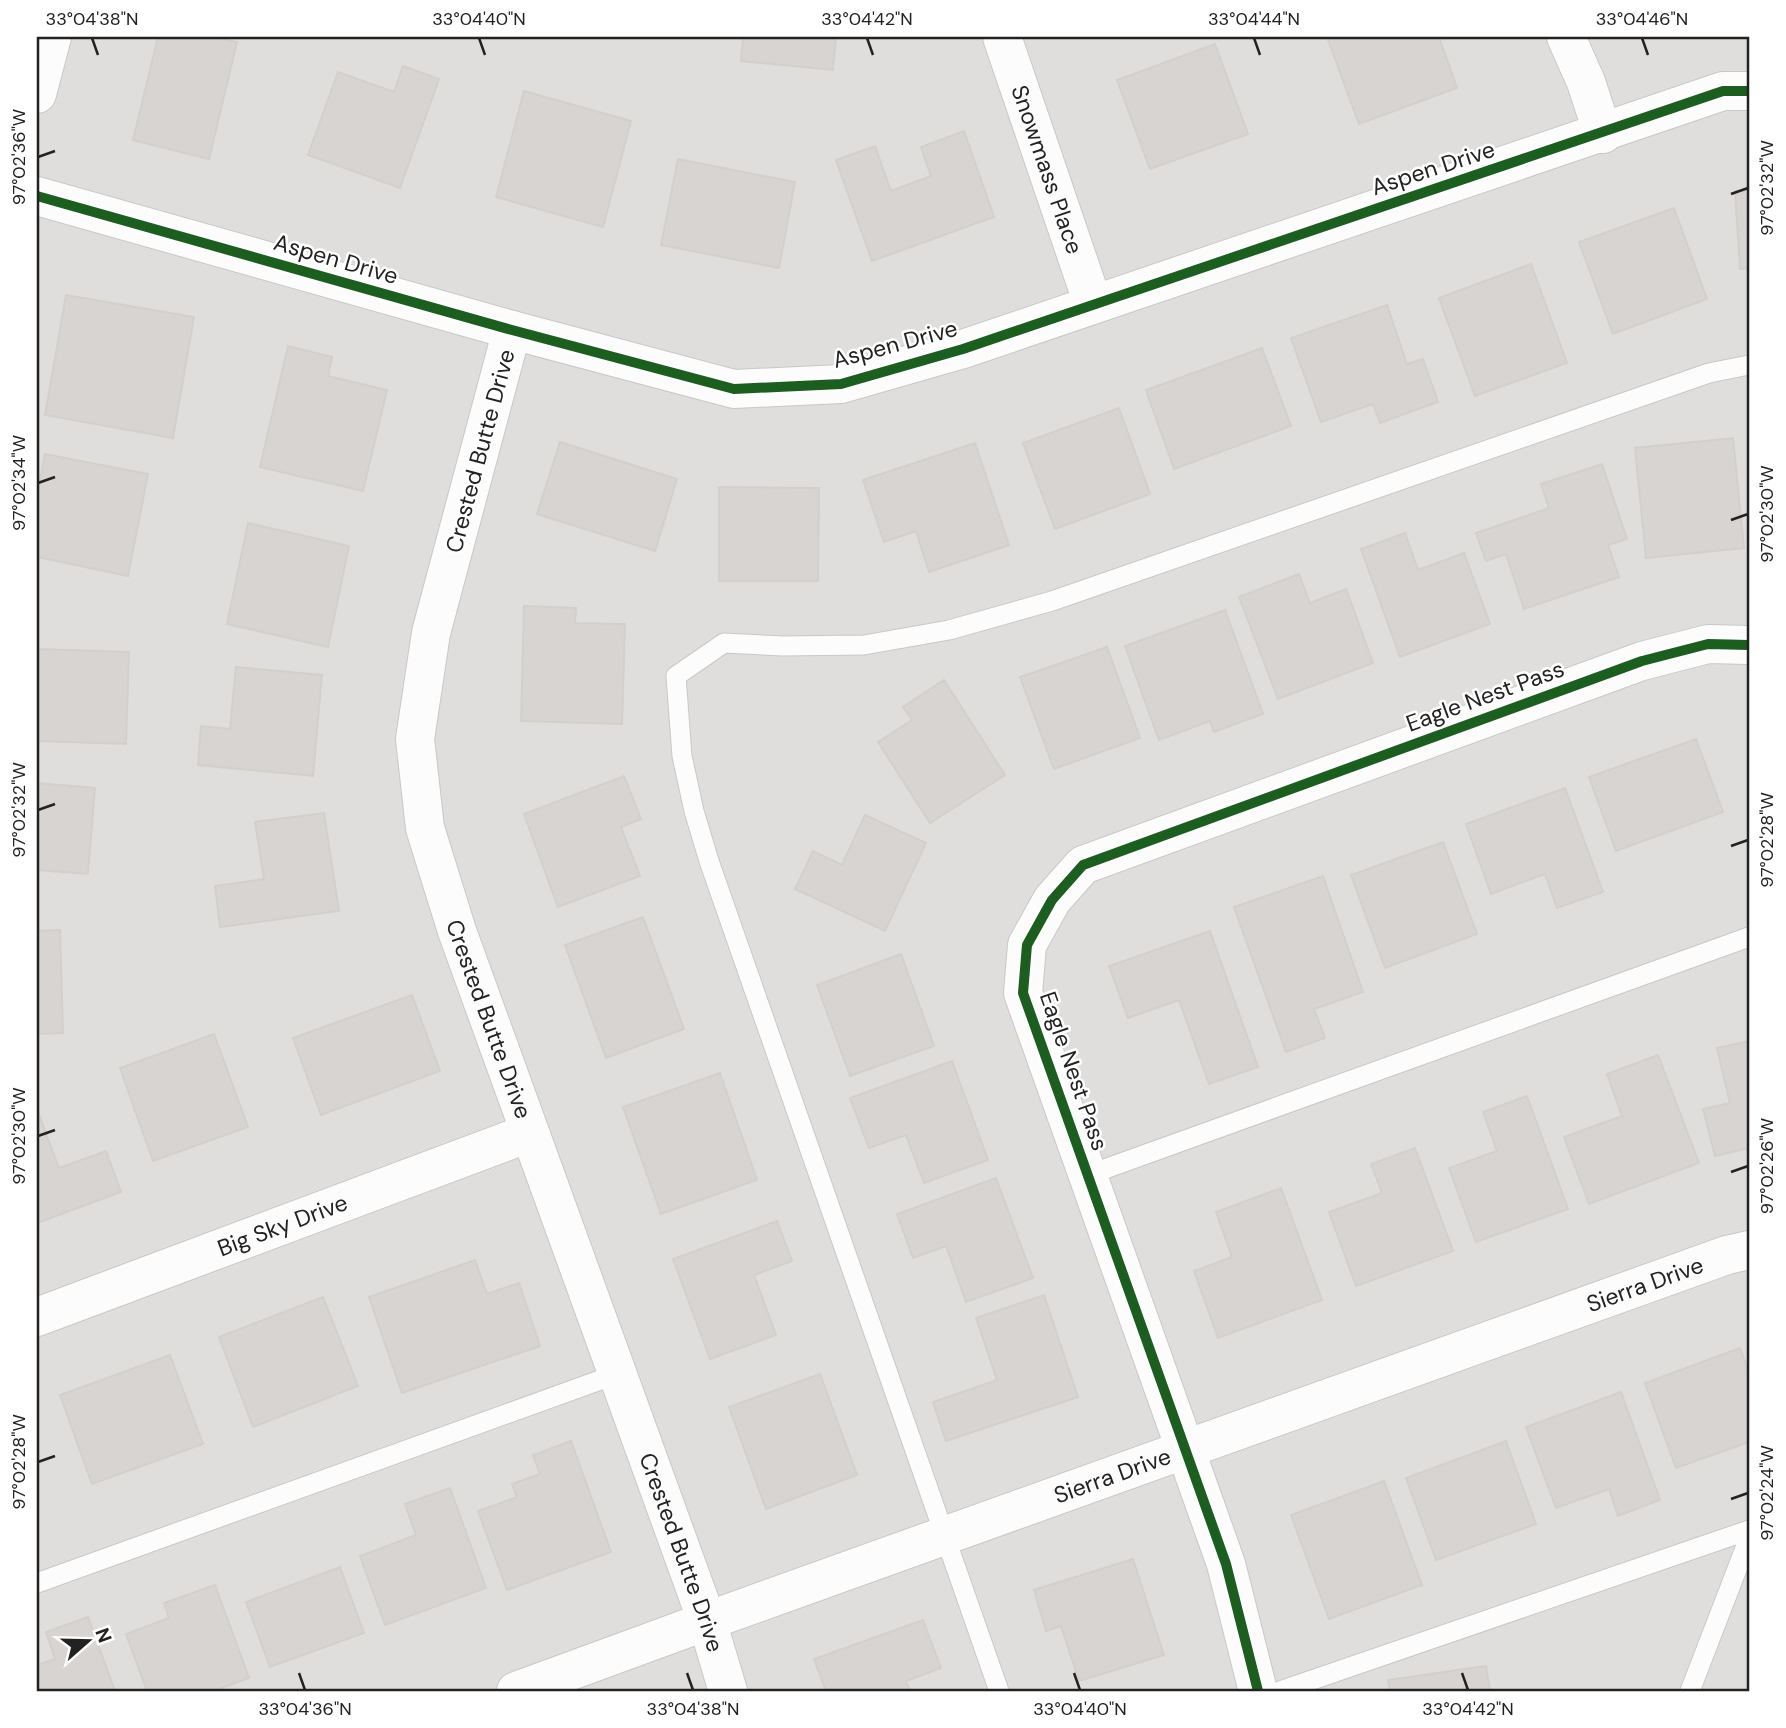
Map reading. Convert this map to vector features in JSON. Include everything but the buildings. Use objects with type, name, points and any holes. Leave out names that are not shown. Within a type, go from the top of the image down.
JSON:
[{"type":"street","points":[[37,94],[52,37]]},
{"type":"street","name":"Snowmass Place","points":[[1002,37],[1093,304]]},
{"type":"street","points":[[1566,37],[1586,82],[1603,134]]},
{"type":"street","name":"Aspen Drive","points":[[37,196],[512,330],[734,388],[841,384],[963,349],[1603,134],[1723,91],[1749,92]]},
{"type":"street","name":"Crested Butte Drive","points":[[512,330],[431,633],[415,739],[425,828],[457,931],[707,1620],[728,1691]]},
{"type":"street","name":"Eagle Nest Pass","points":[[1258,1691],[1226,1564],[1023,993],[1027,944],[1052,900],[1083,865],[1642,662],[1709,644],[1749,645]]},
{"type":"street","name":"Big Sky Drive","points":[[37,1317],[530,1133]]},
{"type":"street","name":"Sierra Drive","points":[[516,1691],[707,1620],[1727,1255],[1749,1250]]},
{"type":"lane","points":[[999,1691],[709,861],[682,756],[676,676],[724,643],[864,645],[948,630],[1052,601],[1709,373],[1749,365]]},
{"type":"lane","points":[[1088,1175],[1749,937]]},
{"type":"lane","points":[[37,1583],[617,1374]]},
{"type":"lane","points":[[1280,1691],[1749,1530]]},
{"type":"lane","points":[[1690,1691],[1749,1538]]},
{"type":"shaded area","points":[[37,37],[1749,37],[1749,1691],[37,1691]]},
{"type":"cycle path","points":[[37,196],[512,330],[734,389],[841,384],[963,349],[1723,91],[1749,91]]},
{"type":"cycle path","points":[[1258,1691],[1226,1564],[1023,993],[1027,945],[1052,900],[1083,865],[1642,661],[1708,644],[1749,645]]}]
